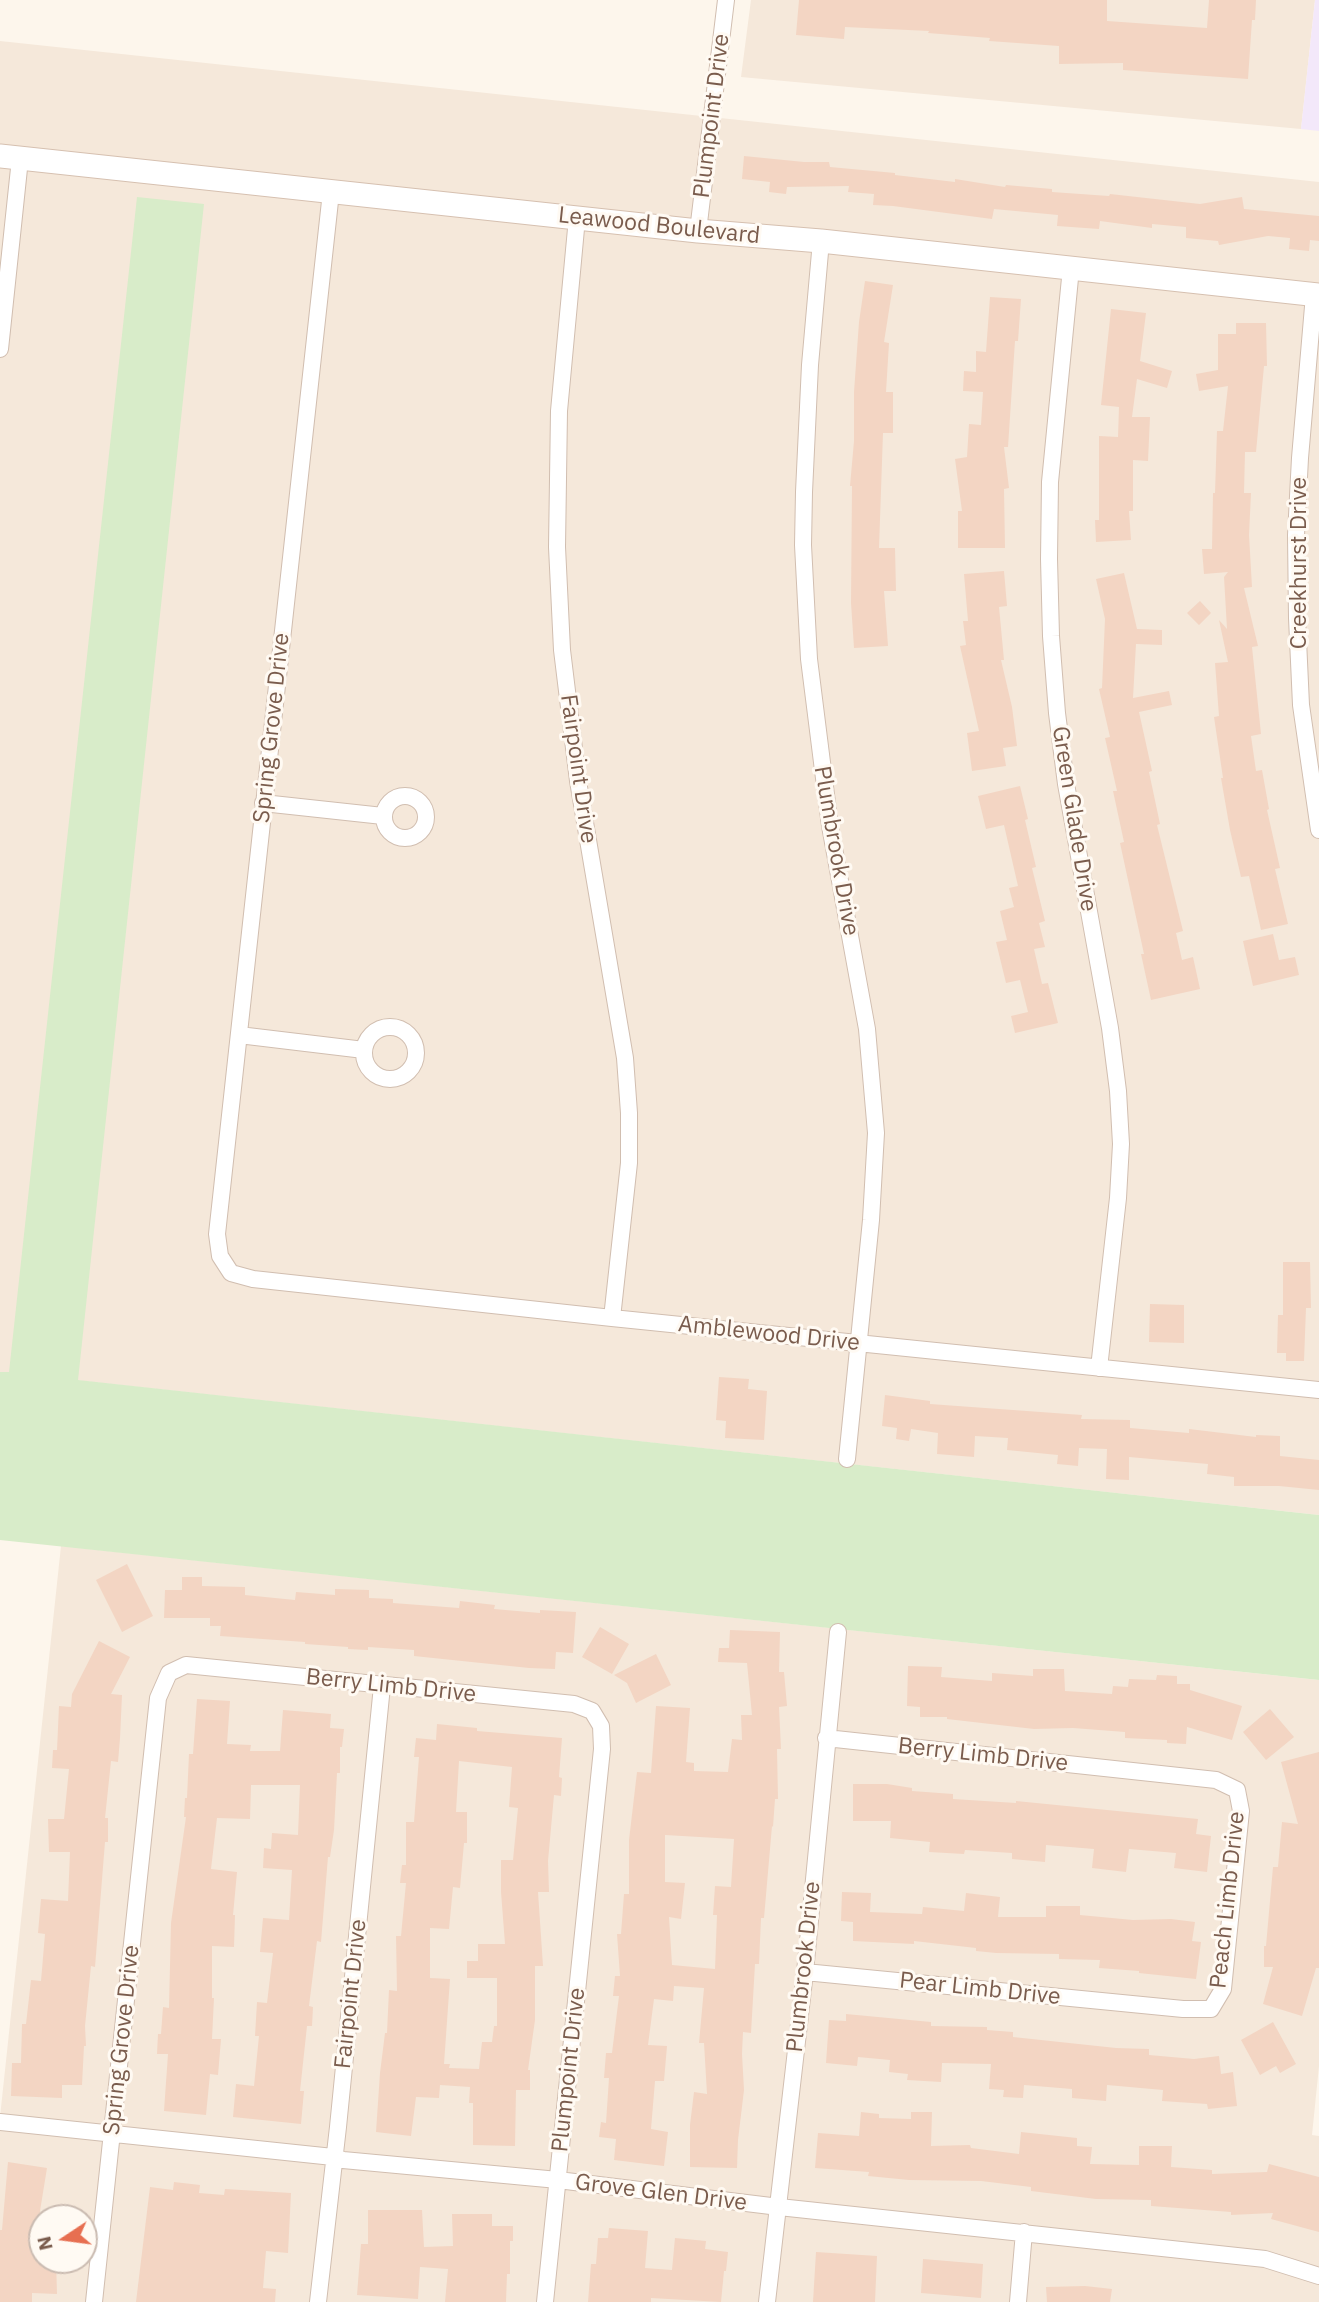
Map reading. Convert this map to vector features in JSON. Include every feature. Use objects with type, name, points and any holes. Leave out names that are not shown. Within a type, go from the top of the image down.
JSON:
[{"type":"street","name":"Plumpoint Drive","points":[[698,231],[726,0]]},
{"type":"street","name":"Leawood Boulevard","points":[[10,158],[1317,295]]},
{"type":"street","points":[[0,349],[10,158]]},
{"type":"street","name":"Spring Grove Drive","points":[[225,1263],[220,1256],[217,1234],[331,192]]},
{"type":"street","name":"Fairpoint Drive","points":[[577,218],[559,411],[557,547],[562,650],[578,781],[625,1058],[629,1113],[629,1163],[612,1318]]},
{"type":"street","name":"Plumbrook Drive","points":[[821,241],[810,366],[803,545],[809,659],[822,776],[867,1029],[875,1100],[875,1170],[847,1459]]},
{"type":"street","name":"Green Glade Drive","points":[[1071,268],[1050,482],[1050,610],[1057,713],[1066,784],[1111,1028],[1118,1091],[1121,1144],[1118,1198],[1099,1368]]},
{"type":"street","name":"Creekhurst Drive","points":[[1317,295],[1300,458],[1296,535],[1301,705],[1319,830]]},
{"type":"street","points":[[263,803],[383,816]]},
{"type":"street","points":[[239,1035],[364,1050]]},
{"type":"street","name":"Amblewood Drive","points":[[225,1263],[230,1273],[253,1279],[1319,1390]]},
{"type":"street","name":"Plumbrook Drive","points":[[767,2302],[805,1972],[838,1632]]},
{"type":"street","name":"Berry Limb Drive","points":[[149,1778],[158,1698],[169,1673],[186,1665],[574,1704],[592,1711],[601,1726],[602,1749],[593,1839]]},
{"type":"street","name":"Fairpoint Drive","points":[[318,2302],[382,1686]]},
{"type":"street","name":"Berry Limb Drive","points":[[826,1738],[1140,1772]]},
{"type":"street","name":"Peach Limb Drive","points":[[1140,1772],[1216,1780],[1237,1790],[1241,1811],[1223,1989],[1211,2009],[1155,2006]]},
{"type":"street","name":"Spring Grove Drive","points":[[94,2302],[149,1778]]},
{"type":"street","name":"Plumpoint Drive","points":[[545,2302],[593,1839]]},
{"type":"street","name":"Pear Limb Drive","points":[[805,1972],[1155,2006]]},
{"type":"street","name":"Grove Glen Drive","points":[[0,2122],[343,2160],[558,2180],[779,2207],[1265,2259],[1319,2276]]},
{"type":"street","points":[[1018,2302],[1024,2232]]},
{"type":"shaded area","points":[[751,0],[1315,0],[1301,129],[741,77]]},
{"type":"shaded area","points":[[1315,0],[1319,0],[1319,131],[1301,129]]},
{"type":"shaded area","points":[[0,41],[1319,182],[1319,1515],[0,1372]]},
{"type":"shaded area","points":[[61,1546],[1319,1680],[1319,2066],[1312,2135],[1319,2136],[1319,2302],[0,2302],[0,2117]]},
{"type":"green space","points":[[137,197],[204,204],[78,1380],[1319,1515],[1319,1680],[0,1540],[0,1372],[9,1372]]},
{"type":"building","points":[[799,0],[1107,0],[1107,21],[1207,28],[1209,0],[1256,0],[1248,79],[1123,70],[1123,63],[1059,64],[1059,46],[989,41],[990,38],[928,33],[929,31],[845,27],[844,39],[796,35]]},
{"type":"building","points":[[744,156],[829,162],[830,167],[955,182],[955,179],[1005,187],[1052,189],[1052,192],[1110,194],[1200,204],[1242,197],[1244,209],[1319,216],[1319,241],[1310,240],[1309,251],[1289,249],[1290,238],[1268,236],[1219,245],[1218,241],[1186,238],[1186,227],[1152,224],[1152,228],[1100,221],[1099,229],[1057,226],[1058,215],[994,209],[992,219],[873,205],[874,194],[848,192],[849,186],[787,187],[786,194],[769,192],[770,182],[742,179]]},
{"type":"building","points":[[865,281],[893,285],[884,342],[889,343],[886,392],[893,392],[893,433],[883,433],[879,548],[895,548],[896,591],[884,591],[888,646],[854,648],[850,486],[859,322]]},
{"type":"building","points":[[990,297],[1021,299],[1018,341],[1015,341],[1008,447],[1004,447],[1009,488],[1004,489],[1005,548],[958,548],[958,511],[962,511],[955,459],[967,457],[969,424],[981,425],[983,392],[963,391],[964,371],[976,372],[976,351],[986,352]]},
{"type":"building","points":[[1111,309],[1146,313],[1140,361],[1172,371],[1167,388],[1137,379],[1132,417],[1150,417],[1148,461],[1133,460],[1133,511],[1129,511],[1131,540],[1096,542],[1095,520],[1099,520],[1099,436],[1118,437],[1119,407],[1101,405]]},
{"type":"building","points":[[1236,323],[1266,323],[1267,366],[1264,366],[1256,452],[1245,452],[1244,493],[1251,493],[1249,535],[1252,587],[1244,588],[1258,646],[1252,647],[1261,734],[1251,736],[1256,771],[1262,770],[1269,809],[1267,810],[1280,868],[1275,869],[1288,924],[1261,930],[1249,876],[1241,877],[1230,830],[1214,717],[1219,716],[1215,663],[1228,662],[1219,620],[1227,629],[1224,577],[1228,572],[1204,574],[1202,549],[1212,549],[1217,431],[1223,431],[1228,386],[1199,391],[1196,374],[1218,370],[1218,334],[1236,334]]},
{"type":"building","points":[[1004,571],[1007,606],[999,607],[1004,660],[1001,660],[1012,707],[1017,746],[1003,748],[1006,766],[972,771],[967,733],[979,731],[960,646],[966,645],[963,621],[968,621],[964,574]]},
{"type":"building","points":[[1124,573],[1137,629],[1162,630],[1162,645],[1136,644],[1133,698],[1169,691],[1172,705],[1139,712],[1152,771],[1149,772],[1160,824],[1157,825],[1183,931],[1176,933],[1182,960],[1193,957],[1200,989],[1151,1000],[1120,843],[1124,842],[1113,791],[1117,791],[1105,738],[1110,737],[1099,689],[1102,688],[1105,619],[1096,579]]},
{"type":"building","points":[[1200,601],[1211,613],[1199,625],[1187,613]]},
{"type":"building","points":[[1020,786],[1036,867],[1032,868],[1045,921],[1039,923],[1045,947],[1034,949],[1042,984],[1048,983],[1058,1023],[1015,1033],[1011,1016],[1028,1012],[1020,980],[1006,983],[996,942],[1007,940],[1000,911],[1014,907],[1009,888],[1018,886],[1004,825],[986,829],[978,796]]},
{"type":"building","points":[[1273,934],[1279,960],[1295,957],[1299,975],[1253,986],[1243,941]]},
{"type":"building","points":[[1283,1262],[1310,1262],[1311,1308],[1306,1308],[1304,1361],[1286,1361],[1286,1353],[1277,1353],[1278,1315],[1283,1315]]},
{"type":"building","points":[[1150,1304],[1184,1305],[1184,1343],[1149,1342]]},
{"type":"building","points":[[719,1377],[749,1379],[748,1389],[767,1391],[764,1440],[725,1438],[726,1421],[716,1420]]},
{"type":"building","points":[[885,1395],[930,1401],[930,1404],[1082,1415],[1081,1419],[1130,1420],[1130,1428],[1189,1433],[1189,1429],[1256,1437],[1280,1436],[1280,1456],[1319,1460],[1319,1490],[1279,1486],[1234,1486],[1234,1477],[1207,1474],[1208,1464],[1129,1457],[1129,1480],[1106,1479],[1107,1449],[1079,1448],[1078,1466],[1057,1464],[1058,1455],[1007,1450],[1008,1438],[975,1436],[974,1457],[937,1454],[938,1433],[911,1429],[909,1441],[896,1439],[897,1428],[882,1426]]},
{"type":"building","points":[[127,1564],[153,1616],[122,1632],[96,1580]]},
{"type":"building","points":[[182,1577],[202,1577],[202,1586],[245,1587],[245,1595],[295,1600],[296,1592],[335,1595],[335,1589],[369,1590],[369,1598],[393,1599],[393,1603],[459,1608],[460,1601],[495,1605],[494,1609],[540,1613],[540,1610],[576,1612],[573,1653],[556,1652],[555,1669],[529,1668],[414,1656],[414,1650],[368,1647],[368,1650],[348,1649],[305,1642],[220,1636],[221,1626],[210,1626],[210,1618],[164,1618],[165,1590],[182,1590]]},
{"type":"building","points":[[600,1627],[629,1644],[612,1674],[582,1657]]},
{"type":"building","points":[[730,1630],[780,1632],[779,1672],[784,1672],[787,1706],[779,1707],[781,1749],[777,1749],[778,1799],[775,1799],[764,1918],[761,1918],[759,1964],[755,1964],[751,2033],[743,2032],[744,2090],[737,2168],[690,2167],[690,2125],[694,2092],[707,2094],[704,2043],[699,2043],[704,1988],[674,1986],[673,2001],[654,1999],[648,2045],[667,2046],[664,2081],[655,2081],[651,2129],[668,2132],[664,2166],[614,2160],[616,2139],[599,2137],[601,2122],[606,2123],[609,2078],[604,2078],[606,2053],[612,2053],[619,1996],[613,1996],[615,1976],[620,1976],[617,1934],[621,1934],[624,1894],[629,1894],[629,1840],[637,1772],[651,1773],[656,1706],[690,1708],[686,1762],[694,1763],[694,1771],[728,1772],[732,1739],[742,1740],[741,1715],[752,1715],[747,1663],[718,1662],[719,1648],[729,1648]],"holes":[[[665,1835],[734,1839],[731,1887],[715,1886],[715,1969],[672,1965],[669,1917],[681,1919],[685,1883],[665,1882]]]},
{"type":"building","points":[[99,1641],[130,1657],[111,1694],[122,1695],[120,1738],[118,1762],[111,1761],[105,1818],[108,1818],[108,1842],[105,1842],[95,1967],[91,1966],[82,2085],[62,2085],[62,2098],[11,2096],[12,2063],[21,2063],[22,2024],[26,2024],[31,1980],[41,1981],[45,1934],[38,1933],[41,1899],[68,1901],[70,1852],[49,1852],[48,1819],[64,1819],[69,1769],[52,1768],[53,1750],[57,1750],[59,1706],[71,1707],[72,1694]]},
{"type":"building","points":[[656,1654],[671,1685],[636,1703],[627,1683],[614,1675]]},
{"type":"building","points":[[908,1666],[942,1667],[941,1677],[992,1681],[992,1673],[1033,1676],[1033,1669],[1064,1669],[1065,1691],[1112,1694],[1113,1686],[1128,1687],[1129,1679],[1156,1680],[1157,1675],[1177,1676],[1177,1684],[1190,1684],[1190,1690],[1242,1706],[1232,1740],[1187,1727],[1186,1744],[1167,1743],[1167,1740],[1125,1738],[1125,1732],[1073,1728],[1034,1729],[947,1717],[920,1717],[920,1707],[907,1706]]},
{"type":"building","points":[[197,1699],[230,1701],[227,1744],[251,1745],[250,1751],[280,1751],[283,1710],[331,1714],[330,1728],[344,1729],[340,1747],[340,1773],[337,1773],[334,1830],[328,1857],[321,1942],[317,1941],[309,2006],[313,2007],[312,2026],[307,2026],[300,2091],[304,2091],[301,2124],[233,2117],[236,2084],[254,2086],[259,2036],[255,2036],[257,2002],[267,2003],[273,1953],[260,1952],[263,1918],[289,1920],[292,1870],[263,1868],[264,1848],[271,1849],[272,1833],[298,1835],[300,1785],[251,1785],[250,1819],[217,1818],[211,1869],[237,1872],[233,1915],[234,1947],[212,1946],[212,2039],[221,2039],[218,2075],[210,2074],[206,2115],[164,2111],[168,2054],[157,2054],[158,2034],[161,2034],[163,2007],[169,2008],[171,1923],[186,1817],[189,1754],[193,1754]]},
{"type":"building","points":[[1270,1709],[1294,1737],[1266,1760],[1243,1732]]},
{"type":"building","points":[[437,1724],[477,1728],[477,1731],[562,1738],[559,1777],[562,1778],[561,1796],[554,1795],[548,1861],[549,1892],[538,1892],[543,1966],[535,1966],[535,2020],[528,2070],[530,2090],[516,2090],[515,2146],[473,2145],[473,2103],[469,2103],[470,2087],[440,2085],[439,2098],[416,2097],[411,2136],[376,2132],[389,1990],[397,1991],[396,1936],[401,1936],[406,1883],[400,1883],[402,1865],[406,1865],[406,1822],[414,1822],[419,1757],[414,1757],[416,1738],[436,1740]],"holes":[[[459,1761],[512,1767],[509,1807],[518,1808],[513,1860],[501,1860],[505,1944],[478,1944],[478,1961],[467,1961],[467,1978],[497,1978],[497,2026],[494,2026],[492,2042],[482,2042],[479,2069],[449,2068],[450,2064],[444,2064],[450,1979],[430,1978],[430,1928],[449,1929],[453,1887],[460,1888],[464,1843],[467,1843],[467,1812],[456,1812]]]},
{"type":"building","points":[[1319,1752],[1319,1968],[1316,1968],[1302,2016],[1263,2004],[1273,1967],[1264,1967],[1264,1946],[1273,1867],[1278,1867],[1282,1822],[1298,1824],[1281,1762]]},
{"type":"building","points":[[853,1784],[887,1784],[912,1788],[912,1791],[953,1794],[953,1799],[1016,1801],[1198,1819],[1196,1834],[1211,1836],[1207,1872],[1174,1868],[1176,1853],[1129,1849],[1126,1872],[1092,1868],[1094,1849],[1046,1845],[1045,1862],[1012,1859],[1012,1853],[965,1850],[964,1854],[929,1852],[930,1842],[890,1838],[891,1821],[853,1821]]},
{"type":"building","points":[[842,1892],[871,1893],[870,1912],[922,1914],[923,1907],[964,1911],[966,1893],[1000,1897],[998,1917],[1046,1917],[1046,1906],[1080,1906],[1080,1915],[1195,1922],[1192,1941],[1201,1942],[1196,1979],[1099,1968],[1100,1960],[1059,1959],[1059,1954],[996,1953],[914,1941],[914,1944],[853,1941],[853,1922],[841,1921]]},
{"type":"building","points":[[846,2014],[931,2022],[931,2026],[987,2027],[987,2030],[1013,2032],[1013,2037],[1149,2049],[1149,2055],[1194,2059],[1219,2056],[1221,2074],[1233,2072],[1237,2106],[1208,2109],[1207,2104],[1162,2101],[1163,2090],[1107,2085],[1106,2101],[1072,2098],[1072,2089],[1024,2085],[1023,2098],[1003,2097],[1004,2090],[989,2089],[991,2064],[942,2063],[941,2082],[907,2080],[908,2074],[889,2072],[890,2060],[858,2057],[857,2066],[826,2063],[829,2020],[846,2021]]},
{"type":"building","points":[[1273,2022],[1296,2064],[1280,2073],[1276,2066],[1260,2075],[1241,2040]]},
{"type":"building","points":[[861,2112],[879,2114],[879,2118],[911,2119],[911,2112],[932,2112],[931,2146],[970,2145],[971,2148],[1019,2154],[1021,2132],[1077,2138],[1077,2146],[1092,2147],[1090,2164],[1139,2165],[1139,2146],[1172,2146],[1171,2167],[1212,2170],[1212,2174],[1267,2172],[1269,2164],[1319,2177],[1319,2232],[1271,2219],[1273,2213],[1231,2215],[1231,2212],[1151,2206],[1151,2200],[1096,2199],[1031,2191],[1031,2187],[981,2181],[909,2180],[868,2176],[869,2172],[815,2168],[818,2133],[859,2136]]},
{"type":"building","points":[[8,2162],[47,2168],[41,2204],[28,2204],[28,2274],[56,2274],[57,2294],[32,2293],[32,2302],[0,2302],[2,2230]]},
{"type":"building","points":[[174,2182],[200,2185],[199,2193],[224,2195],[225,2189],[291,2193],[288,2253],[266,2251],[263,2288],[276,2289],[275,2302],[136,2302],[150,2187],[173,2190]]},
{"type":"building","points":[[368,2210],[422,2210],[424,2247],[453,2246],[452,2214],[492,2214],[492,2226],[513,2226],[506,2302],[445,2302],[448,2269],[420,2267],[418,2299],[357,2295],[361,2244],[368,2244]]},
{"type":"building","points":[[609,2228],[648,2231],[645,2268],[672,2270],[675,2238],[706,2241],[705,2249],[728,2252],[721,2302],[651,2298],[651,2302],[588,2302],[591,2264],[596,2264],[598,2238],[608,2238]]},
{"type":"building","points":[[816,2252],[877,2256],[875,2302],[813,2302]]},
{"type":"building","points":[[923,2259],[983,2264],[981,2298],[921,2293]]},
{"type":"building","points":[[1085,2286],[1112,2289],[1110,2302],[1047,2302],[1046,2287]]}]
